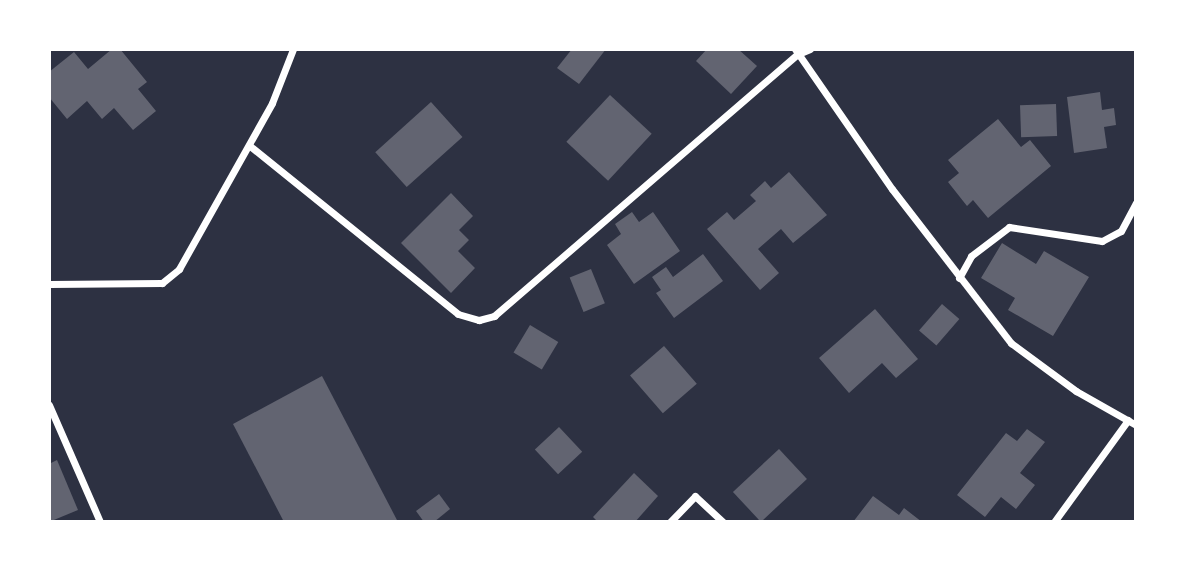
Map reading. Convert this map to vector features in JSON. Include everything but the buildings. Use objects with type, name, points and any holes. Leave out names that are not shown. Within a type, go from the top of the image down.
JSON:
[{"type":"street","points":[[49,284],[162,283],[180,269],[250,146],[293,49]]},
{"type":"street","points":[[250,146],[458,314],[479,320],[494,316],[797,51],[810,49]]},
{"type":"street","points":[[797,51],[959,278],[1010,343],[1076,391],[1136,425]]},
{"type":"street","points":[[959,278],[971,256],[1009,227],[1102,241],[1121,231],[1136,203]]},
{"type":"street","points":[[49,405],[100,522]]},
{"type":"street","points":[[1054,522],[1128,421]]},
{"type":"street","points":[[670,522],[695,496],[723,522]]}]
